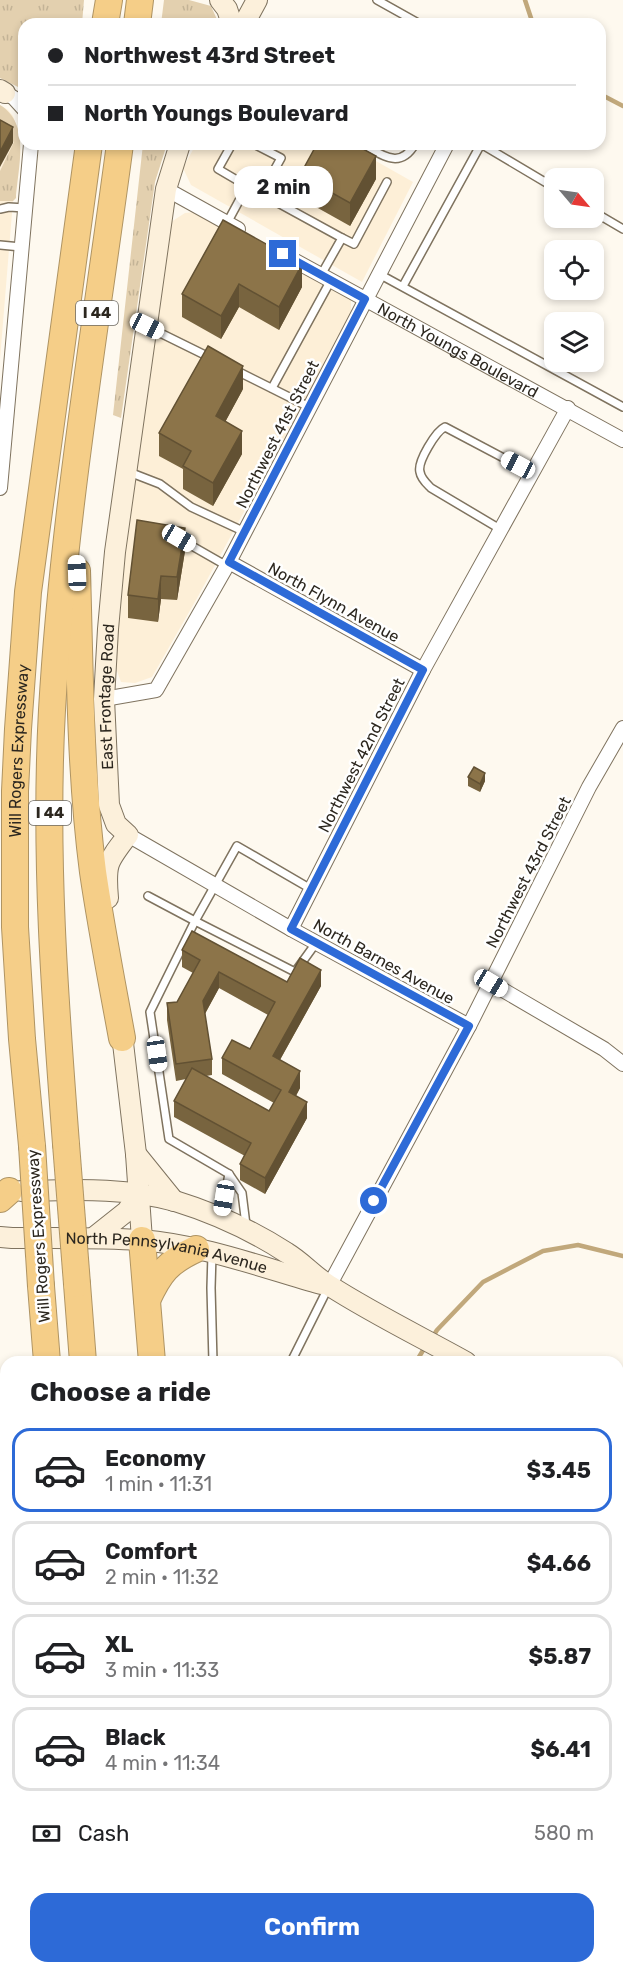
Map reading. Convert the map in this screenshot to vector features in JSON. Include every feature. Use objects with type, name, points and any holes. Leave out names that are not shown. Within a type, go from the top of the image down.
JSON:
[{"type":"highway","name":"Will Rogers Expressway","points":[[47,1356],[15,927],[15,791],[28,592],[88,150]]},
{"type":"highway","name":"Will Rogers Expressway","points":[[83,1356],[56,1003],[50,838],[53,701],[60,596],[119,150]]},
{"type":"highway","points":[[74,483],[82,755],[93,872],[122,1038]]},
{"type":"highway","points":[[0,805],[18,729]]},
{"type":"highway","points":[[142,1240],[152,1356]]},
{"type":"highway","points":[[147,1300],[161,1272],[172,1261],[204,1250]]},
{"type":"main road","points":[[220,0],[230,18]]},
{"type":"main road","points":[[247,18],[257,0]]},
{"type":"main road","name":"East Frontage Road","points":[[128,835],[116,824],[109,805],[104,699],[109,618],[124,522],[126,471],[166,189],[178,150]]},
{"type":"main road","points":[[128,835],[109,861],[106,872],[136,1154],[142,1240]]},
{"type":"main road","points":[[136,1154],[174,1201]]},
{"type":"main road","name":"North Pennsylvania Avenue","points":[[3,1194],[95,1190],[139,1193],[174,1201],[247,1230],[288,1254],[329,1286],[455,1356]]},
{"type":"main road","points":[[93,1238],[127,1211],[139,1193]]},
{"type":"main road","name":"North Pennsylvania Avenue","points":[[0,1237],[142,1240],[204,1250],[329,1286]]},
{"type":"street","points":[[3,91],[18,102]]},
{"type":"street","points":[[0,488],[2,436],[30,150]]},
{"type":"street","name":"Northwest 41st Street","points":[[104,699],[156,690],[228,564],[444,150]]},
{"type":"street","points":[[166,189],[248,234]]},
{"type":"street","name":"North Youngs Boulevard","points":[[279,252],[623,440]]},
{"type":"street","name":"Northwest 42nd Street","points":[[291,929],[423,670],[568,408]]},
{"type":"street","name":"North Flynn Avenue","points":[[228,564],[423,670]]},
{"type":"street","name":"Northwest 43rd Street","points":[[329,1286],[469,1026],[589,788],[623,728]]},
{"type":"street","name":"North Barnes Avenue","points":[[128,835],[291,929],[469,1026]]},
{"type":"street","points":[[491,983],[604,1050],[623,1064]]},
{"type":"lane","points":[[377,0],[409,18]]},
{"type":"lane","points":[[229,150],[218,169],[354,244],[387,182]]},
{"type":"lane","points":[[261,194],[281,158],[266,150]]},
{"type":"lane","points":[[374,150],[392,159],[400,159],[411,150]]},
{"type":"lane","points":[[403,286],[478,150]]},
{"type":"lane","points":[[491,150],[544,181]]},
{"type":"lane","points":[[227,223],[247,186]]},
{"type":"lane","points":[[0,209],[25,208]]},
{"type":"lane","points":[[604,218],[623,229]]},
{"type":"lane","points":[[272,388],[326,278],[342,237]]},
{"type":"lane","points":[[0,245],[21,247]]},
{"type":"lane","points":[[379,273],[623,408]]},
{"type":"lane","points":[[147,326],[220,362]]},
{"type":"lane","points":[[230,368],[309,407]]},
{"type":"lane","points":[[500,529],[431,488],[424,480],[419,471],[420,462],[436,434],[445,427],[532,473]]},
{"type":"lane","points":[[126,471],[160,484],[191,507],[245,532]]},
{"type":"lane","points":[[172,534],[228,564]]},
{"type":"lane","points":[[247,1230],[242,1193],[229,1174],[169,1139],[150,1012],[195,921],[237,846],[311,889]]},
{"type":"lane","points":[[148,896],[294,972],[316,943]]},
{"type":"lane","points":[[220,1219],[229,1174]]},
{"type":"lane","points":[[204,1250],[211,1288],[213,1356]]},
{"type":"lane","points":[[294,1356],[329,1286]]},
{"type":"lane","points":[[296,1352],[298,1356]]},
{"type":"shaded area","points":[[0,105],[13,116],[18,131],[19,150],[0,359]]},
{"type":"shaded area","points":[[193,150],[357,150],[413,182],[362,282],[191,185],[183,168]]},
{"type":"shaded area","points":[[195,212],[351,300],[351,315],[152,677],[135,683],[121,682],[113,660],[118,592],[171,222],[185,213]]},
{"type":"green space","points":[[0,0],[84,0],[82,18],[18,18],[18,87],[0,78]]},
{"type":"green space","points":[[164,0],[189,0],[211,6],[216,18],[162,18]]},
{"type":"green space","points":[[0,105],[10,113],[18,131],[20,160],[16,198],[13,201],[0,201],[0,171],[14,142],[0,132]]},
{"type":"green space","points":[[142,150],[165,150],[155,182],[121,418],[113,415]]},
{"type":"building","points":[[0,120],[13,127],[0,152]]},
{"type":"building","points":[[314,150],[365,150],[376,156],[350,203],[300,175]]},
{"type":"building","points":[[223,220],[302,264],[279,307],[239,284],[221,316],[182,294]]},
{"type":"building","points":[[208,346],[243,366],[216,416],[242,431],[213,483],[183,466],[191,451],[159,433]]},
{"type":"building","points":[[137,520],[185,528],[177,577],[161,576],[158,599],[128,595]]},
{"type":"building","points":[[474,767],[485,773],[480,784],[468,777]]},
{"type":"building","points":[[192,931],[287,982],[300,958],[321,970],[273,1056],[300,1071],[289,1092],[307,1102],[265,1178],[240,1164],[251,1143],[174,1101],[192,1068],[269,1111],[281,1090],[222,1058],[232,1040],[250,1049],[275,1002],[219,972],[203,1001],[212,1059],[176,1064],[167,1003],[177,1002],[200,960],[182,950]]},
{"type":"waterway","points":[[525,0],[531,18]]},
{"type":"waterway","points":[[606,97],[623,106]]},
{"type":"waterway","points":[[432,1338],[483,1282],[543,1251],[578,1245],[623,1256]]},
{"type":"waterway","points":[[420,1356],[425,1347]]},
{"type":"route","points":[[283,254],[365,299],[229,562],[423,670],[291,929],[469,1026],[374,1201]]}]
